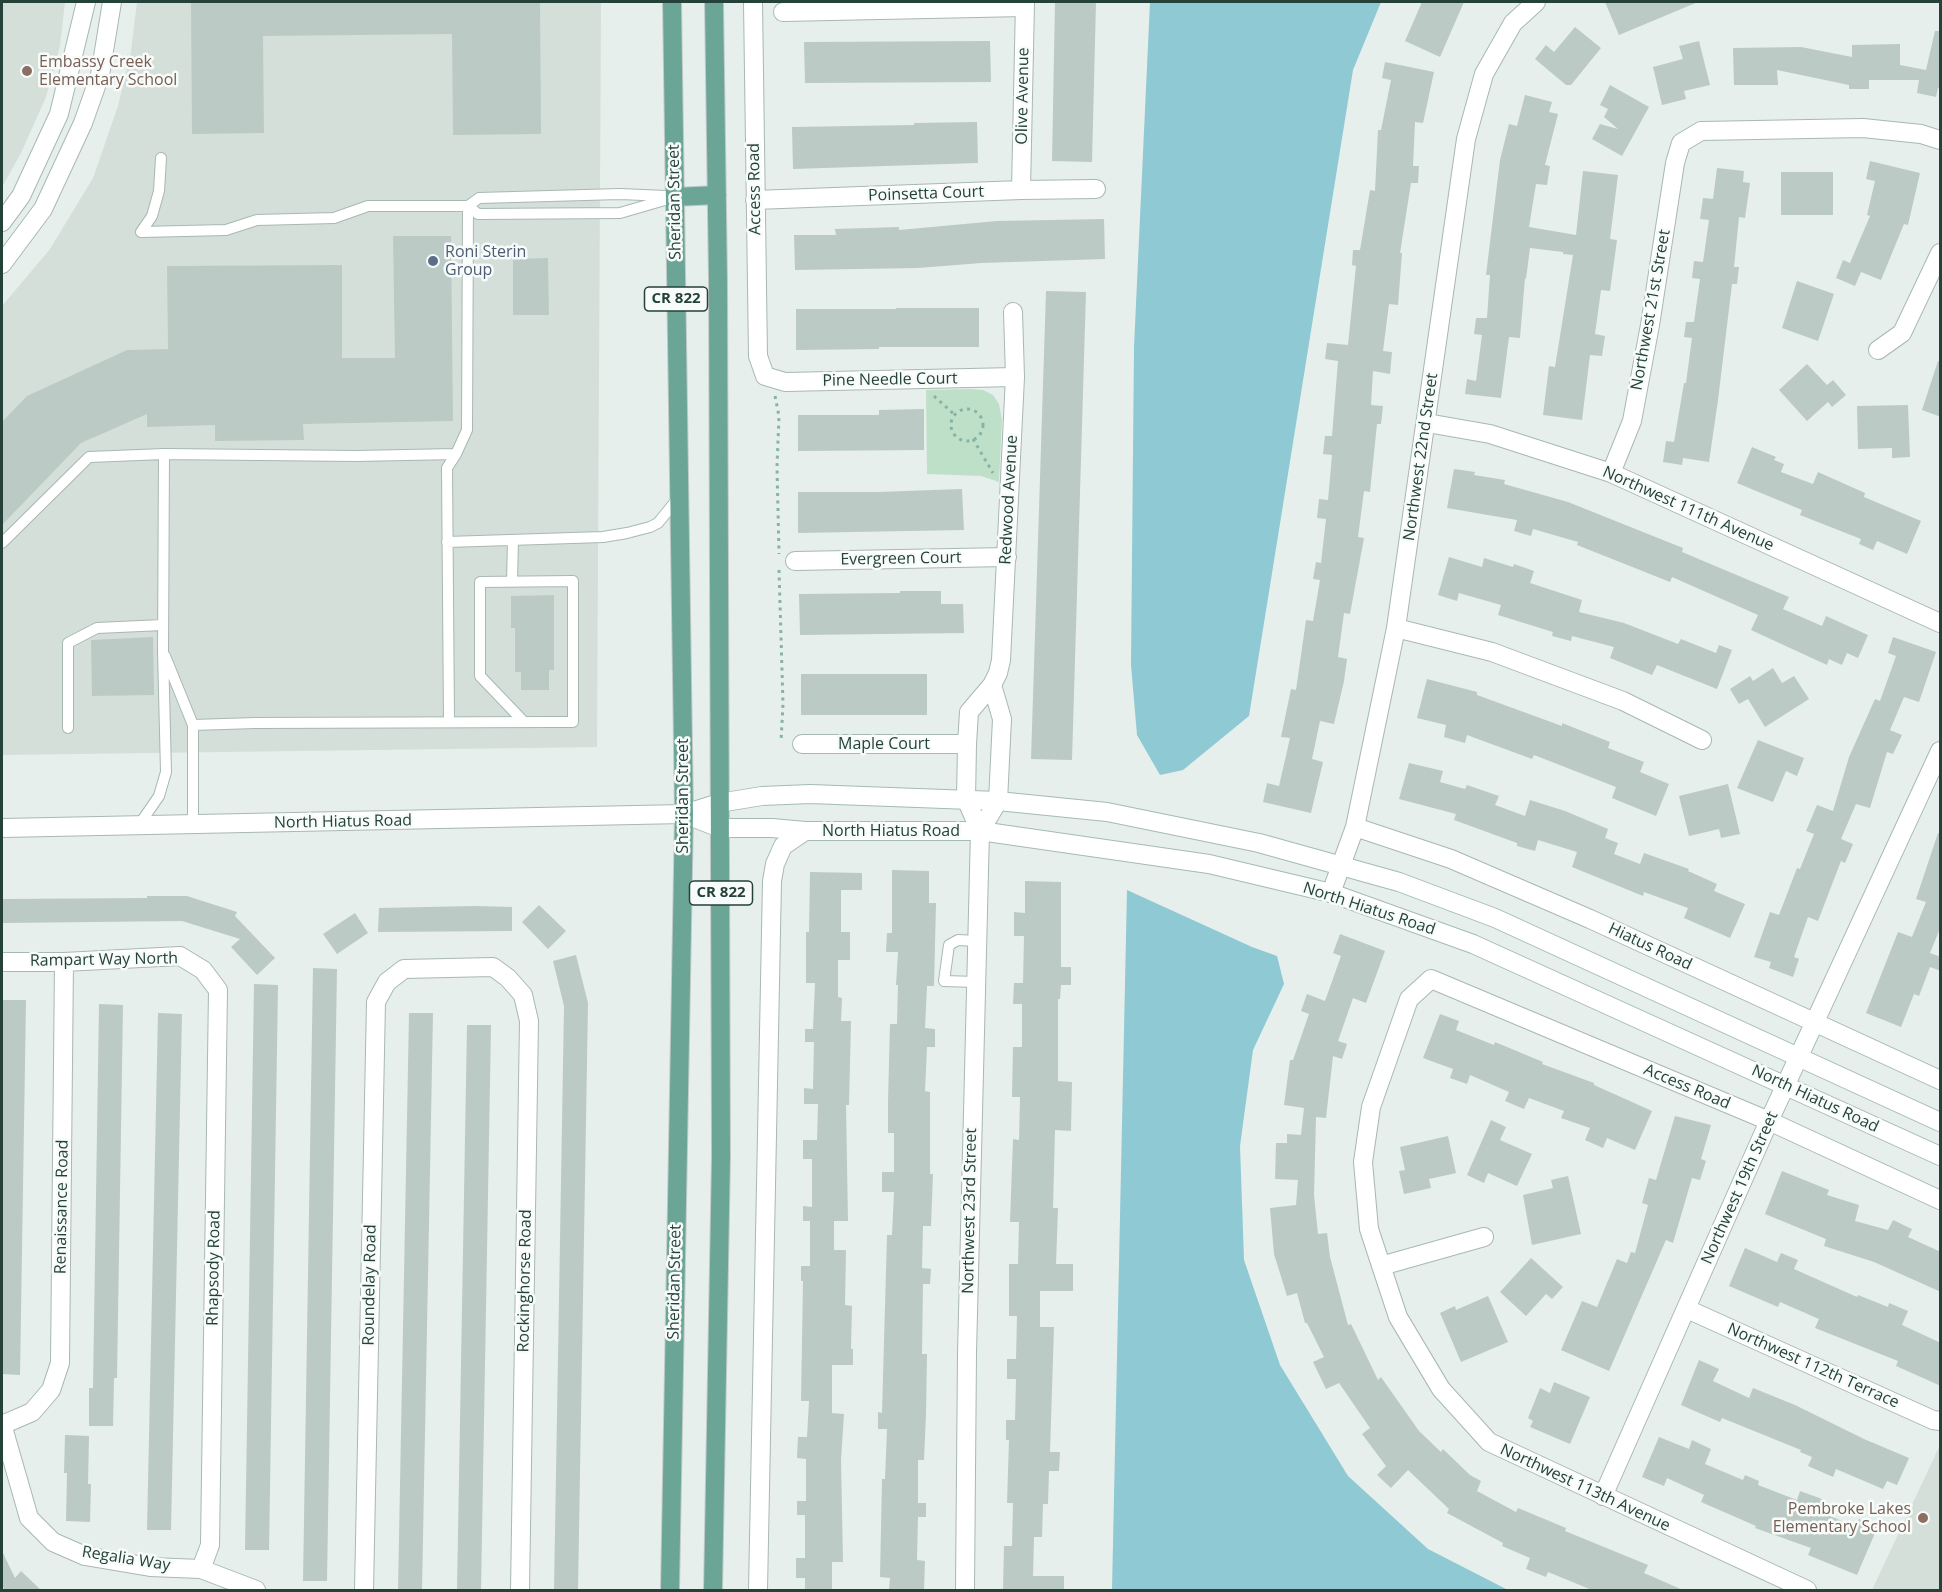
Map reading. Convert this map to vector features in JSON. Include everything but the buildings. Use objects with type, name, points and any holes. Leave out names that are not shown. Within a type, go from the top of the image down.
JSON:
[{"type":"main road","name":"Sheridan Street","points":[[670,1590],[684,814],[672,2]]},
{"type":"main road","name":"CR 822","points":[[713,1590],[721,1156],[717,195],[714,2]]},
{"type":"main road","points":[[675,197],[717,195]]},
{"type":"street","points":[[2,222],[21,196],[59,114],[86,2]]},
{"type":"street","points":[[2,264],[43,209],[83,123],[100,75],[112,2]]},
{"type":"street","name":"Access Road","points":[[753,2],[758,356],[765,376]]},
{"type":"street","name":"Northwest 22nd Street","points":[[1331,893],[1355,827],[1396,628],[1466,139],[1484,74],[1513,23],[1536,2]]},
{"type":"street","points":[[783,12],[1025,4]]},
{"type":"street","name":"Olive Avenue","points":[[1021,190],[1025,4]]},
{"type":"street","name":"Northwest 21st Street","points":[[1611,473],[1632,421],[1650,325],[1675,163],[1681,143],[1701,131],[1863,128],[1921,134],[1941,140]]},
{"type":"street","name":"Poinsetta Court","points":[[755,200],[1096,189]]},
{"type":"street","points":[[1878,350],[1902,333],[1941,253]]},
{"type":"street","name":"Redwood Avenue","points":[[980,831],[966,799],[969,712],[992,686],[1001,660],[1015,377],[1013,312]]},
{"type":"street","name":"Pine Needle Court","points":[[765,376],[785,382],[1015,377]]},
{"type":"street","name":"Northwest 111th Avenue","points":[[1427,423],[1490,434],[1611,473],[1941,622]]},
{"type":"street","name":"Evergreen Court","points":[[795,561],[1007,557]]},
{"type":"street","points":[[1396,628],[1492,652],[1623,701],[1701,740]]},
{"type":"street","points":[[980,831],[998,801],[1002,719],[992,686]]},
{"type":"street","name":"Maple Court","points":[[802,744],[967,744]]},
{"type":"street","name":"Northwest 19th Street","points":[[1603,1496],[1798,1057],[1941,751]]},
{"type":"street","name":"North Hiatus Road","points":[[2,828],[684,814],[719,803],[760,796],[810,794],[966,799],[1107,812],[1259,843],[1399,882],[1495,918],[1941,1122]]},
{"type":"street","name":"North Hiatus Road","points":[[684,814],[720,828],[772,828],[805,831],[980,831],[1209,864],[1331,893],[1473,944],[1941,1156]]},
{"type":"street","name":"Hiatus Road","points":[[1355,827],[1451,859],[1590,919],[1941,1080]]},
{"type":"street","points":[[758,1590],[772,881],[775,864],[783,846],[805,831]]},
{"type":"street","name":"Northwest 23rd Street","points":[[965,1590],[967,1353],[980,831]]},
{"type":"street","name":"Rampart Way North","points":[[2,962],[64,962],[180,956],[203,970]]},
{"type":"street","name":"Renaissance Road","points":[[2,1424],[32,1412],[51,1390],[60,1363],[64,962]]},
{"type":"street","name":"Rockinghorse Road","points":[[387,982],[404,969],[493,966],[523,995],[529,1021],[520,1590]]},
{"type":"street","name":"Rhapsody Road","points":[[201,1569],[210,1545],[218,990],[203,970]]},
{"type":"street","name":"Access Road","points":[[1381,1266],[1369,1228],[1363,1162],[1371,1107],[1409,999],[1431,979],[1769,1122],[1941,1200]]},
{"type":"street","name":"Roundelay Road","points":[[364,1590],[376,1002],[387,982]]},
{"type":"street","points":[[1381,1266],[1484,1237]]},
{"type":"street","name":"Northwest 113th Avenue","points":[[1381,1266],[1398,1317],[1441,1389],[1489,1442],[1807,1590]]},
{"type":"street","name":"Northwest 112th Terrace","points":[[1687,1309],[1933,1420],[1941,1421]]},
{"type":"street","name":"Regalia Way","points":[[2,1424],[29,1518],[53,1542],[85,1556],[150,1567],[201,1569],[256,1590]]},
{"type":"lane","points":[[162,158],[159,191],[152,216],[141,232],[226,230],[257,219],[334,218],[368,206],[468,206],[479,198],[620,194],[675,197]]},
{"type":"lane","points":[[468,206],[478,214],[620,213],[675,197]]},
{"type":"lane","points":[[448,722],[447,468],[467,430],[468,206]]},
{"type":"lane","points":[[2,543],[89,457],[164,454],[356,456],[456,454]]},
{"type":"lane","points":[[138,825],[159,796],[166,772],[163,651],[164,454]]},
{"type":"lane","points":[[447,542],[603,537],[650,527],[658,523],[679,497]]},
{"type":"lane","points":[[512,582],[513,540]]},
{"type":"lane","points":[[193,725],[573,722],[573,581],[480,582],[480,676],[524,722]]},
{"type":"lane","points":[[68,728],[68,643],[97,628],[163,625]]},
{"type":"lane","points":[[163,651],[193,725],[193,824]]},
{"type":"lane","points":[[976,982],[944,981],[949,945],[958,940],[977,941]]},
{"type":"path","points":[[976,411],[983,419],[983,430],[973,439],[959,438],[952,430],[952,420],[960,412],[976,411]]},
{"type":"path","points":[[973,439],[988,468],[995,476],[1010,483]]},
{"type":"shaded area","name":"Embassy Creek Elementary School","points":[[2,2],[65,2],[60,46],[46,97],[21,153],[2,187]]},
{"type":"shaded area","points":[[137,2],[601,2],[597,747],[2,755],[2,306],[50,249],[93,178],[118,106],[131,51]]},
{"type":"shaded area","name":"Pembroke Lakes Elementary School","points":[[1940,1445],[1940,1590],[1872,1590]]},
{"type":"green space","points":[[926,390],[983,390],[993,395],[999,404],[1002,420],[999,482],[981,476],[927,474]]},
{"type":"water","points":[[1150,2],[1381,2],[1353,70],[1249,716],[1183,770],[1160,775],[1137,735],[1131,665],[1134,347]]},
{"type":"water","points":[[1127,890],[1252,947],[1277,956],[1284,984],[1253,1050],[1240,1146],[1244,1260],[1280,1365],[1348,1476],[1428,1549],[1508,1590],[1112,1590]]},
{"type":"place","name":"Embassy Creek Elementary School","points":[[27,71]]},
{"type":"place","name":"Roni Sterin Group","points":[[433,261]]},
{"type":"place","name":"Pembroke Lakes Elementary School","points":[[1923,1518]]}]
